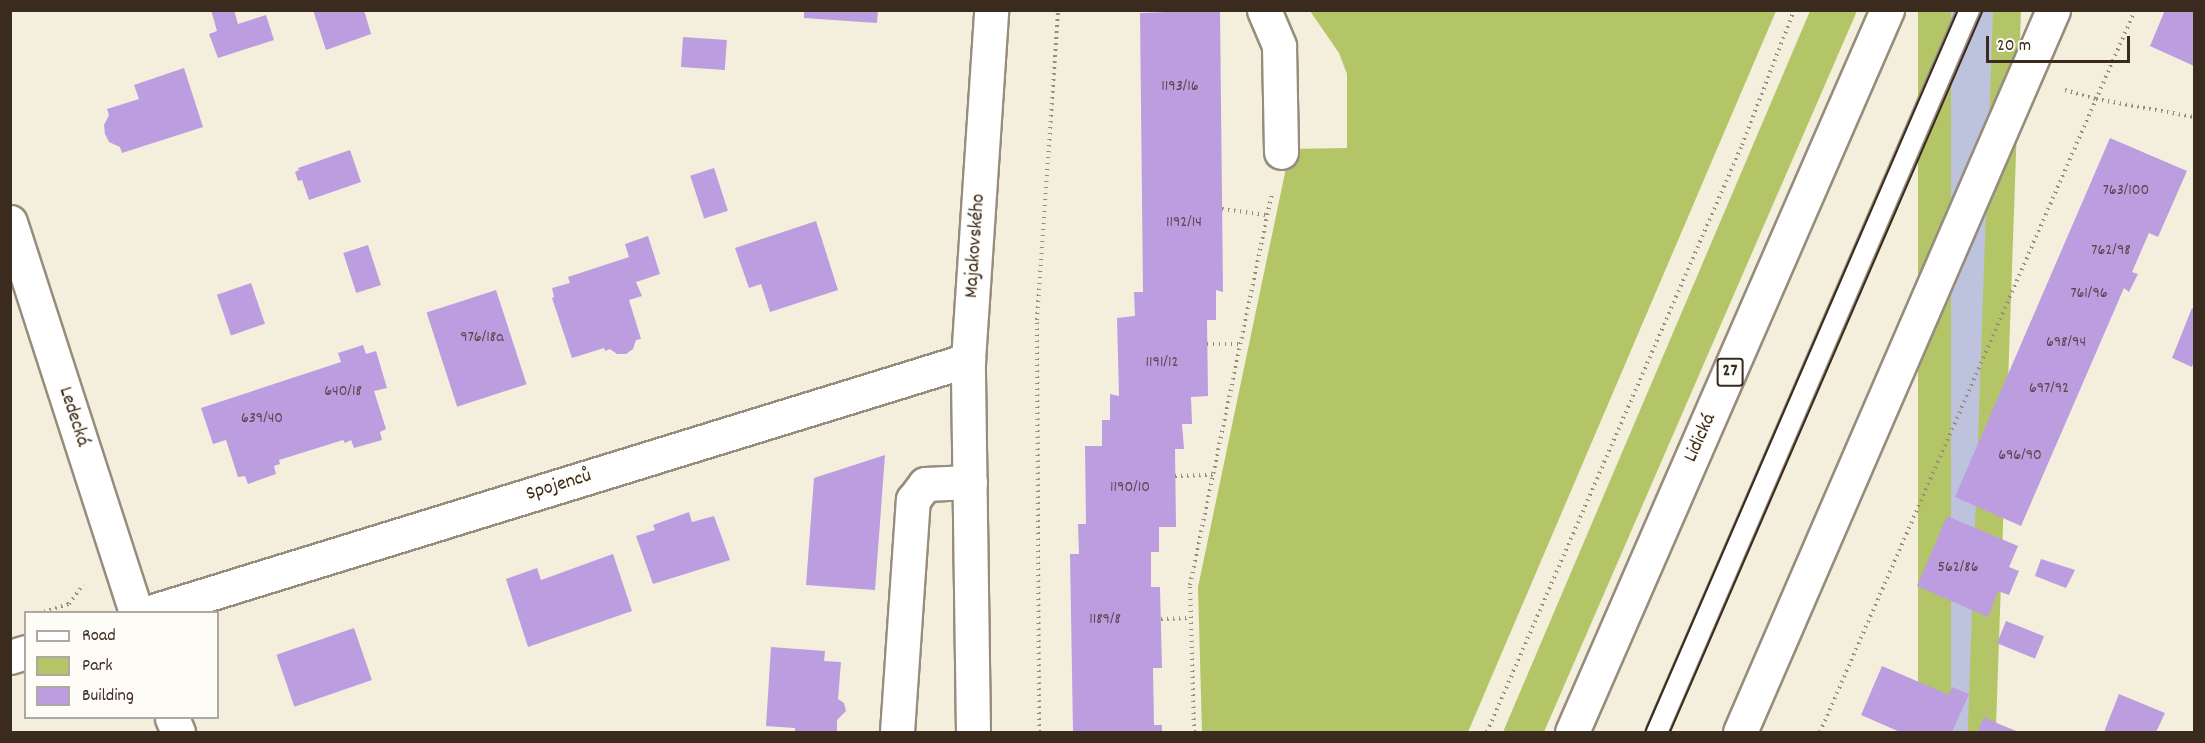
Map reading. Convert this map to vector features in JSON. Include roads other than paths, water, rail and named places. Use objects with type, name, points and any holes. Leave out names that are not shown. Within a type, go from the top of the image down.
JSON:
[{"type":"street","name":"Majakovského","points":[[973,732],[968,360],[991,10]]},
{"type":"street","points":[[1264,10],[1279,45],[1281,152]]},
{"type":"street","name":"Lidická","points":[[1572,732],[1887,10]]},
{"type":"street","points":[[1740,732],[2053,10]]},
{"type":"street","name":"Ledecká","points":[[10,222],[136,611]]},
{"type":"street","name":"Spojenců","points":[[153,611],[968,360]]},
{"type":"street","points":[[897,732],[913,500],[925,484],[970,482]]},
{"type":"lane","points":[[1657,732],[1969,10]]},
{"type":"tram line","points":[[1645,732],[1958,10]]},
{"type":"tram line","points":[[1670,732],[1983,10]]}]
